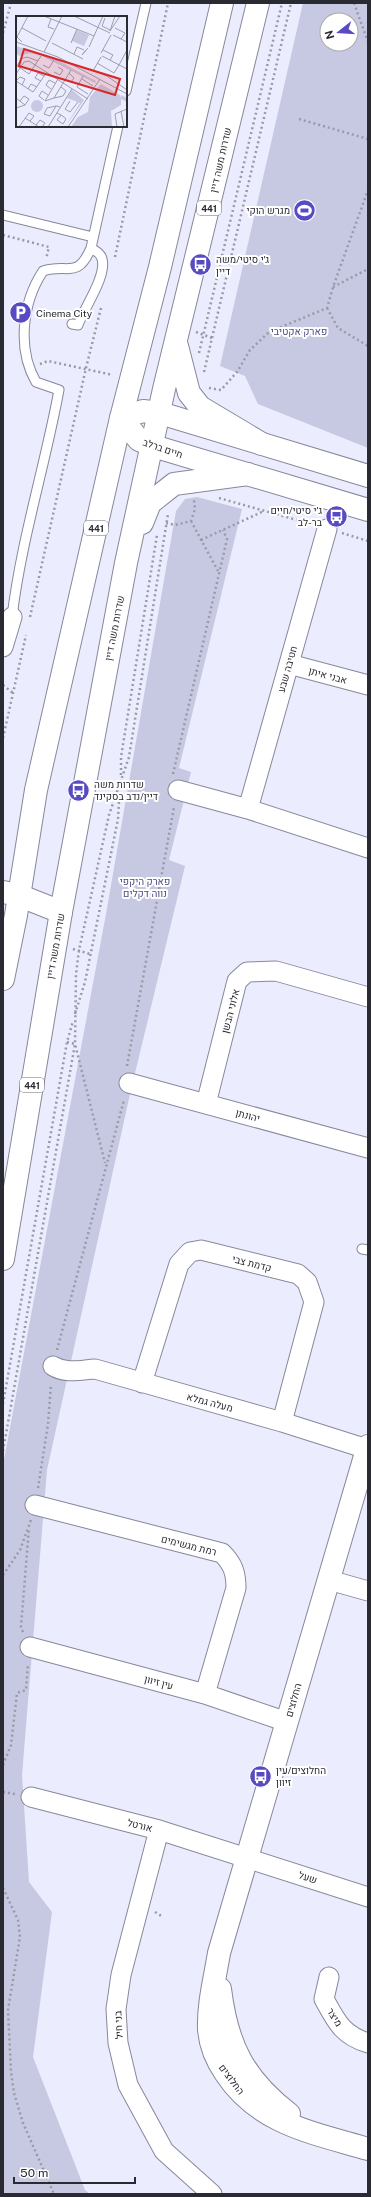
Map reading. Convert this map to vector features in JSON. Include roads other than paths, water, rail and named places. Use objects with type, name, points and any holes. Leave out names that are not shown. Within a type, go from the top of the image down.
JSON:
[{"type":"main road","name":"441","points":[[3,979],[10,904],[121,418],[222,3]]},
{"type":"main road","name":"שדרות משה דיין","points":[[3,1260],[61,912],[126,563],[176,342],[258,3]]},
{"type":"main road","points":[[176,342],[188,393],[193,391],[200,407],[262,444]]},
{"type":"main road","points":[[121,418],[143,411],[160,413],[368,476]]},
{"type":"main road","name":"חיים ברלב","points":[[121,418],[139,440],[153,446],[368,510]]},
{"type":"main road","points":[[126,563],[150,503],[180,492],[248,474]]},
{"type":"main road","points":[[10,904],[61,912]]},
{"type":"main road","name":"החלוצים","points":[[368,1448],[219,1953],[218,1974],[222,2006],[235,2052],[247,2072],[273,2102],[303,2126],[321,2135],[368,2149]]},
{"type":"street","name":"חטיבה שבע","points":[[248,809],[327,529]]},
{"type":"street","points":[[3,647],[15,618]]},
{"type":"street","name":"אבני איתן","points":[[289,664],[368,685]]},
{"type":"street","points":[[182,791],[248,809],[368,848]]},
{"type":"street","name":"אלוני הבשן","points":[[206,1104],[237,981],[247,972],[276,971],[368,997]]},
{"type":"street","name":"יהונתן","points":[[131,1083],[368,1146]]},
{"type":"street","name":"קדמת צבי","points":[[142,1383],[179,1264],[190,1252],[201,1250],[298,1274],[307,1282],[314,1302],[282,1422]]},
{"type":"street","name":"מעלה גמלא","points":[[56,1368],[95,1369],[368,1448]]},
{"type":"street","name":"רמת מגשימים","points":[[44,1508],[222,1553],[231,1563],[236,1575],[236,1588],[204,1694]]},
{"type":"street","points":[[329,1580],[368,1591]]},
{"type":"street","name":"עין זיוון","points":[[30,1647],[204,1694],[287,1722]]},
{"type":"street","name":"אורטל","points":[[31,1797],[159,1830],[247,1857]]},
{"type":"street","name":"בני חיל","points":[[159,1830],[121,1975],[116,2009],[118,2043],[128,2085],[164,2151],[212,2194]]},
{"type":"street","name":"שעל","points":[[247,1857],[368,1898]]},
{"type":"street","name":"מיצר","points":[[329,1977],[324,1999],[339,2027],[357,2039],[368,2043]]},
{"type":"lane","points":[[127,87],[146,3]]},
{"type":"lane","points":[[15,618],[17,575],[44,466],[59,390],[36,382],[27,368],[24,338],[29,299],[36,282],[43,271],[51,268],[77,268],[85,261],[91,248],[118,127]]},
{"type":"lane","points":[[3,214],[93,237]]},
{"type":"lane","points":[[72,324],[78,325],[83,310],[100,282],[103,259],[91,248]]},
{"type":"place","name":"מגרש הוקי","points":[[305,210]]},
{"type":"place","name":"ג׳י סיטי/משה דיין","points":[[200,265]]},
{"type":"place","name":"Cinema City","points":[[21,313]]},
{"type":"place","name":"ג׳י סיטי/חיים בר-לב","points":[[337,516]]},
{"type":"place","name":"שדרות משה דיין/נדב בסקינד","points":[[79,790]]},
{"type":"place","name":"החלוצים/עין זיוון","points":[[260,1776]]},
{"type":"park label","name":"פארק אקטיבי","points":[[299,331]]},
{"type":"park label","name":"פארק היקפי נווה דקלים","points":[[145,886]]}]
